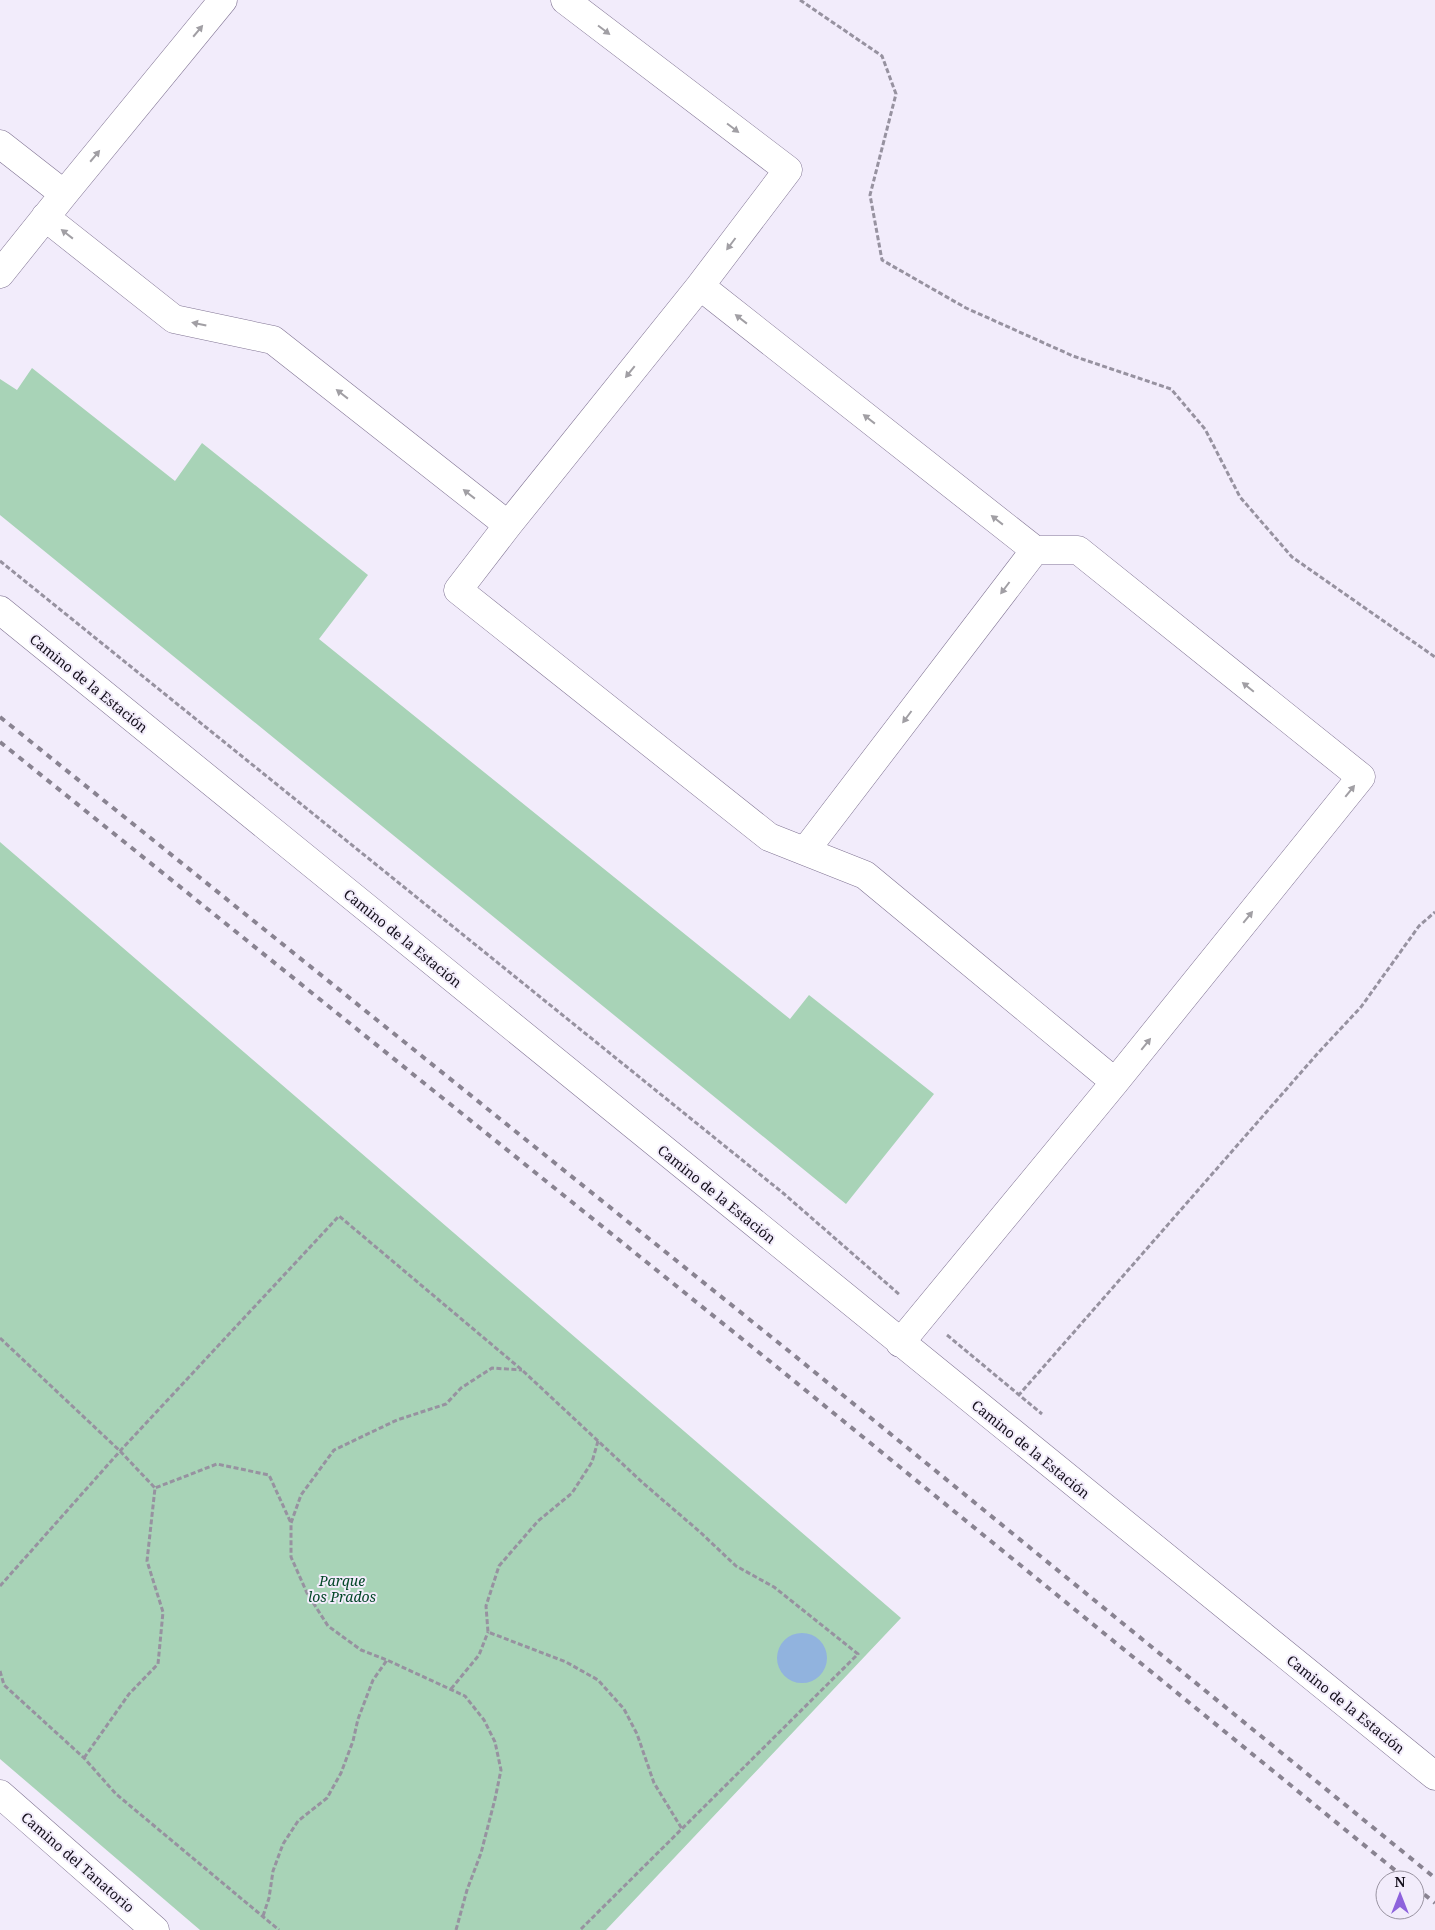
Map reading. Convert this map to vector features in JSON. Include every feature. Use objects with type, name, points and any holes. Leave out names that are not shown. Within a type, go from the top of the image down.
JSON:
[{"type":"street","points":[[0,274],[223,0]]},
{"type":"street","points":[[565,0],[788,170],[700,286],[458,590],[769,838],[805,850],[865,875],[1115,1082]]},
{"type":"street","points":[[0,144],[64,194]]},
{"type":"street","points":[[45,217],[174,318],[273,340],[508,525]]},
{"type":"street","points":[[700,286],[1035,550],[1078,550],[1361,777],[1115,1082],[900,1343]]},
{"type":"street","points":[[805,850],[1035,550]]},
{"type":"street","name":"Camino de la Estación","points":[[0,610],[1435,1776]]},
{"type":"street","name":"Camino del Tanatorio","points":[[0,1794],[155,1930]]},
{"type":"path","points":[[800,0],[882,56],[896,94],[870,195],[882,260],[966,308],[1073,356],[1171,389],[1205,429],[1240,497],[1292,557],[1435,657]]},
{"type":"path","points":[[0,561],[775,1187],[923,1315],[1049,1420]]},
{"type":"path","points":[[996,1421],[1318,1053],[1361,1007],[1419,926],[1435,912]]},
{"type":"path","points":[[0,1587],[120,1451],[339,1216],[522,1370],[643,1484],[700,1532],[736,1566],[774,1587],[858,1654],[580,1930]]},
{"type":"path","points":[[0,1338],[120,1451],[155,1488],[147,1561],[163,1612],[158,1664],[129,1694],[84,1758]]},
{"type":"path","points":[[456,1930],[467,1890],[481,1853],[501,1770],[495,1742],[484,1720],[465,1696],[388,1660],[361,1650],[328,1626],[307,1592],[292,1557],[292,1523],[301,1495],[334,1450],[369,1435],[397,1420],[446,1404],[461,1388],[492,1368],[522,1370]]},
{"type":"path","points":[[451,1689],[479,1655],[488,1632],[486,1606],[499,1566],[538,1520],[572,1493],[592,1462],[598,1440]]},
{"type":"path","points":[[155,1488],[217,1464],[269,1475],[292,1523]]},
{"type":"path","points":[[488,1632],[566,1662],[598,1680],[624,1709],[637,1734],[654,1783],[682,1828]]},
{"type":"path","points":[[263,1916],[269,1898],[273,1871],[283,1844],[298,1821],[327,1798],[344,1766],[358,1719],[373,1680],[388,1660]]},
{"type":"path","points":[[0,1671],[4,1685],[84,1758],[116,1794],[279,1930]]},
{"type":"green space","points":[[32,368],[175,481],[202,443],[368,575],[319,639],[790,1019],[809,995],[934,1094],[846,1204],[0,515],[0,379],[17,390]]},
{"type":"green space","name":"Parque los Prados","points":[[0,842],[901,1618],[606,1930],[200,1930],[0,1759]]},
{"type":"water","points":[[802,1633],[811,1635],[822,1644],[827,1658],[825,1667],[816,1678],[802,1683],[793,1681],[782,1672],[777,1658],[779,1649],[788,1638]]},
{"type":"railway","points":[[0,717],[790,1352],[1435,1878]]},
{"type":"railway","points":[[0,742],[777,1367],[1395,1870]]},
{"type":"railway","points":[[1425,1895],[1435,1903]]}]
